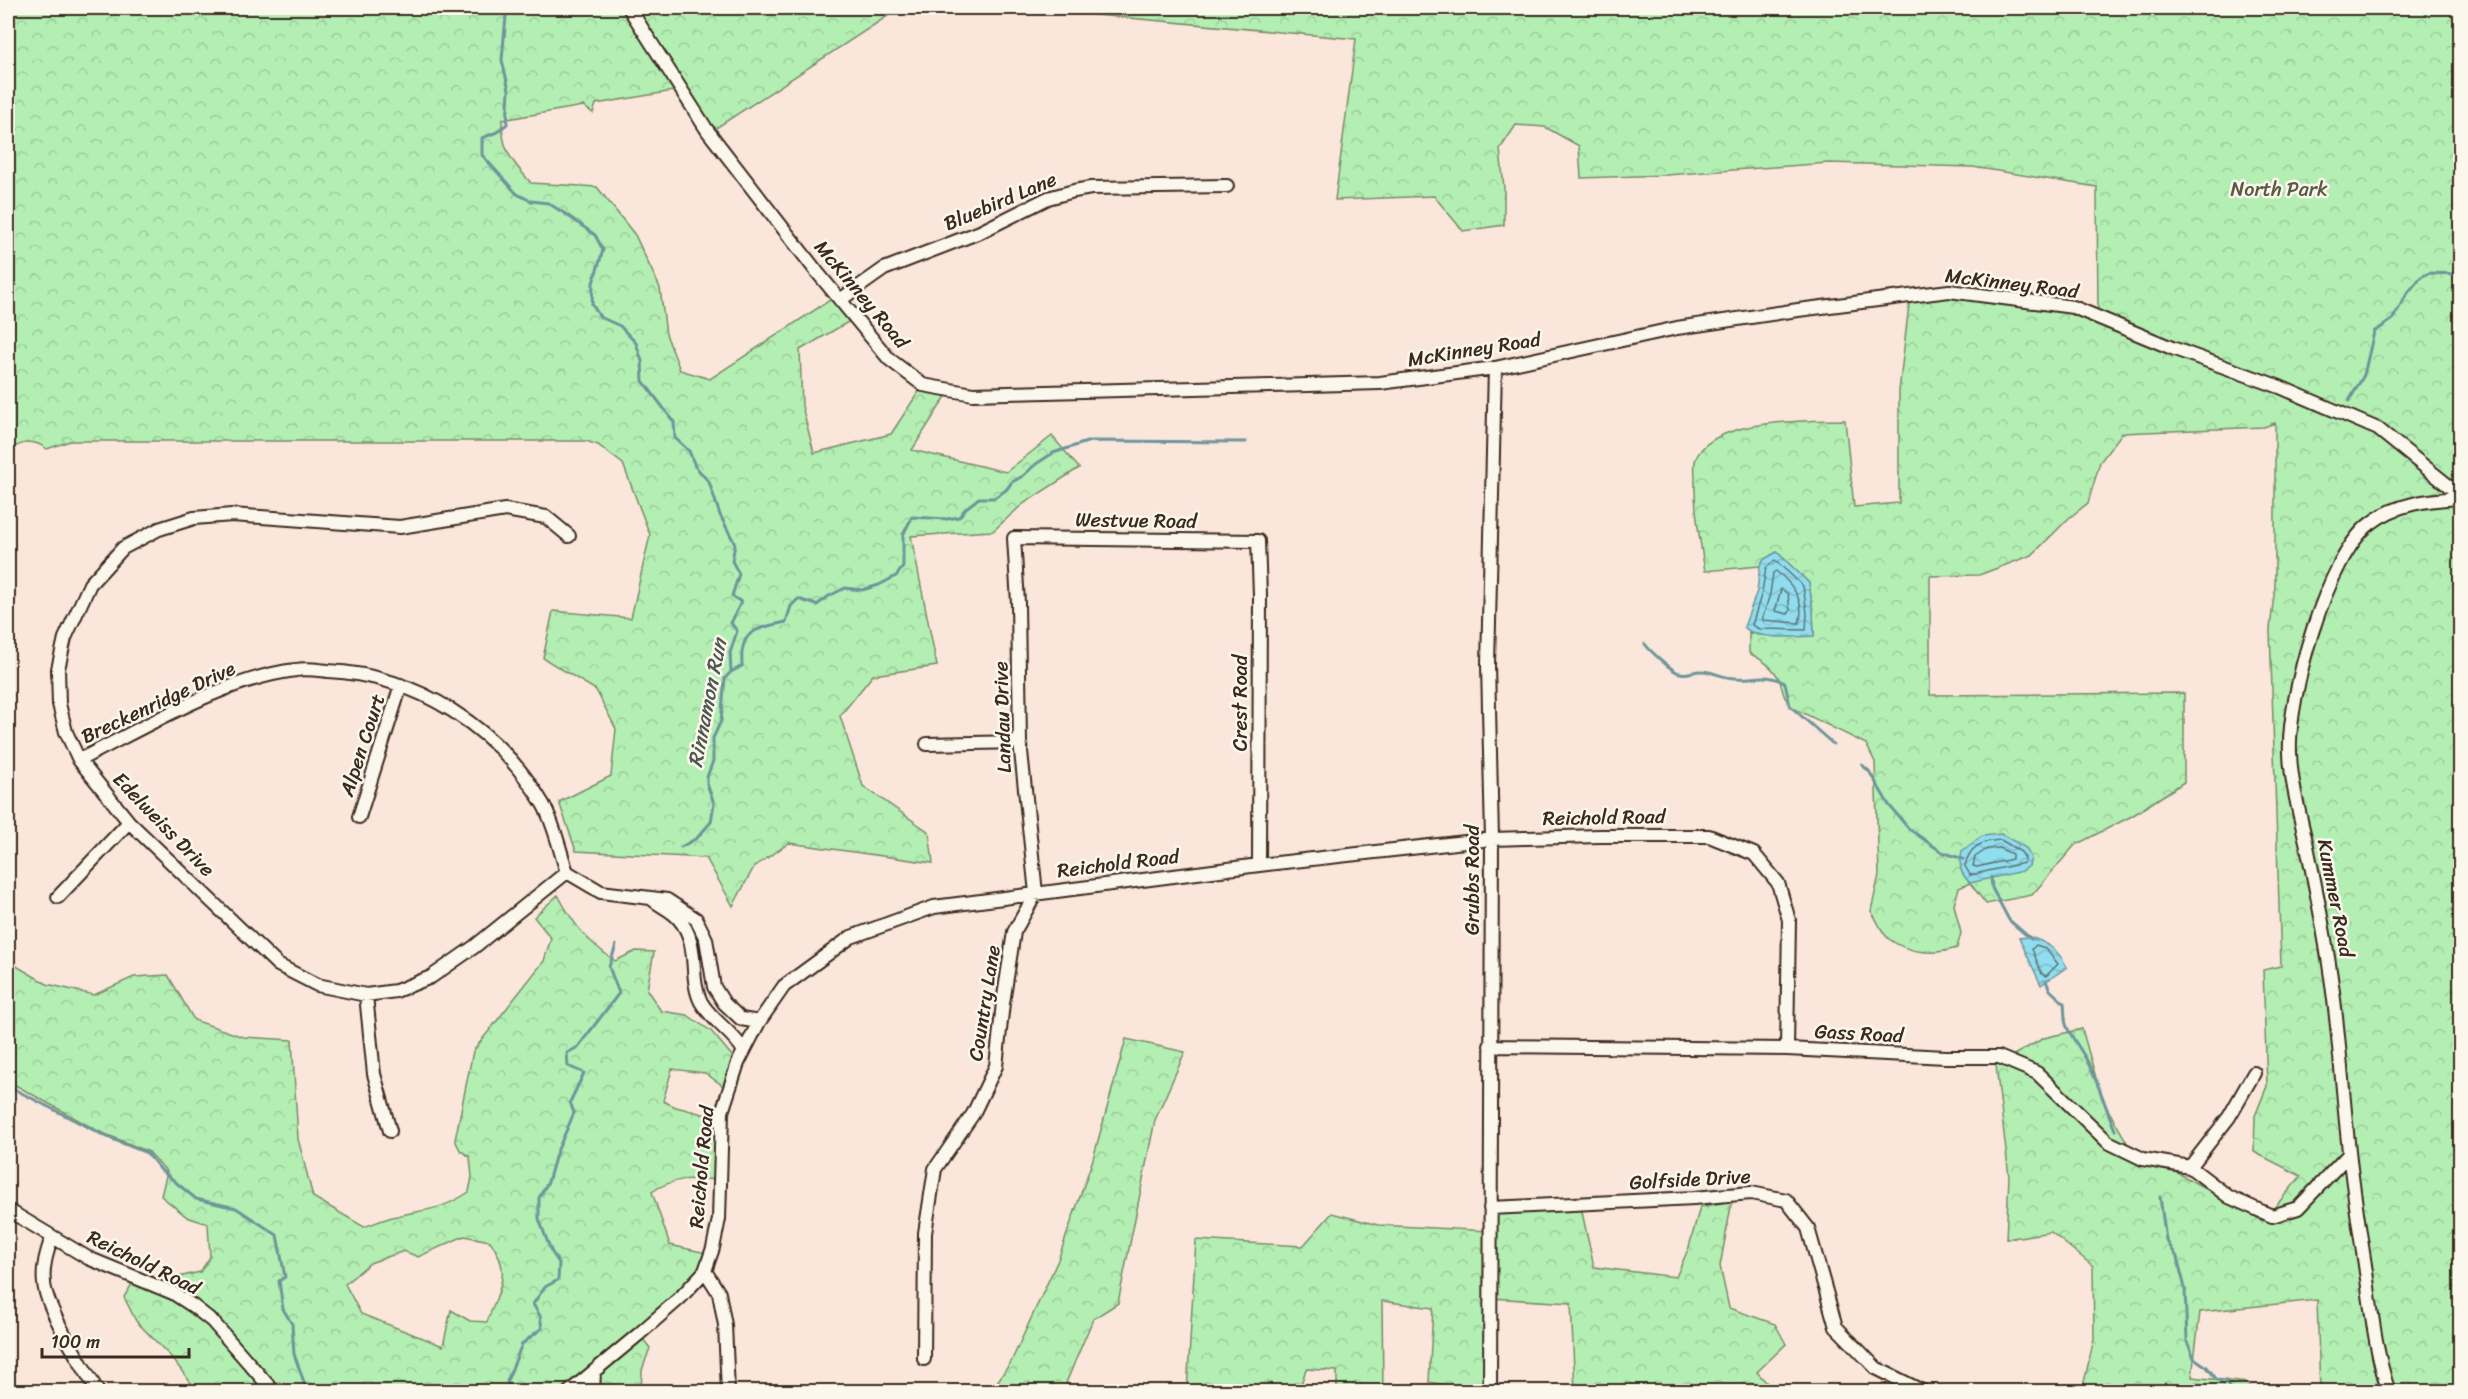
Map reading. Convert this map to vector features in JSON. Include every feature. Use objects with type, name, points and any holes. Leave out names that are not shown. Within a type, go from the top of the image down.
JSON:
[{"type":"street","name":"McKinney Road","points":[[629,8],[707,130],[840,300],[889,359],[924,385],[973,394],[1380,383],[1495,368],[1677,328],[1798,309],[1948,291],[2073,307],[2172,348],[2280,387],[2378,429],[2460,496]]},
{"type":"street","name":"Bluebird Lane","points":[[840,300],[884,269],[981,232],[1048,198],[1074,190],[1227,186]]},
{"type":"street","name":"Grubbs Road","points":[[1490,1392],[1492,839],[1488,622],[1495,368]]},
{"type":"street","name":"Kummer Road","points":[[2389,1392],[2369,1297],[2349,1154],[2327,942],[2296,799],[2291,760],[2291,716],[2301,672],[2318,620],[2334,576],[2350,545],[2370,523],[2399,507],[2460,496]]},
{"type":"street","name":"Edelweiss Drive","points":[[567,872],[474,947],[431,977],[396,991],[366,995],[317,985],[278,965],[129,822],[79,760],[66,732],[59,704],[57,669],[65,638],[90,584],[123,548],[159,529],[194,518],[232,515],[400,528],[506,510],[546,517],[569,536]]},
{"type":"street","name":"Westvue Road","points":[[1014,538],[1258,541]]},
{"type":"street","name":"Landau Drive","points":[[1014,538],[1018,603],[1020,742],[1036,893]]},
{"type":"street","name":"Crest Road","points":[[1258,541],[1260,594],[1259,865]]},
{"type":"street","name":"Breckenridge Drive","points":[[79,760],[177,711],[238,684],[297,670],[351,672],[401,685],[460,714],[505,751],[544,805],[567,872]]},
{"type":"street","name":"Alpen Court","points":[[359,817],[401,685]]},
{"type":"street","points":[[927,744],[1020,742]]},
{"type":"street","points":[[58,897],[129,822]]},
{"type":"street","name":"Reichold Road","points":[[569,1392],[680,1298],[705,1271],[719,1219],[722,1112],[744,1051],[759,1022],[784,986],[851,937],[934,907],[1259,865],[1492,839],[1709,836],[1754,854],[1778,883],[1790,920],[1787,1049]]},
{"type":"street","points":[[567,872],[601,892],[667,900],[696,919],[706,939],[714,987],[724,1003],[741,1019],[759,1022]]},
{"type":"street","name":"Country Lane","points":[[924,1359],[925,1233],[935,1169],[973,1114],[996,1066],[1014,932],[1036,893]]},
{"type":"street","points":[[652,898],[661,908],[677,917],[687,932],[695,957],[700,1000],[712,1018],[729,1032],[744,1051]]},
{"type":"street","points":[[366,995],[374,1074],[390,1131]]},
{"type":"street","name":"Gass Road","points":[[1490,1046],[1787,1049],[1946,1057],[1999,1057],[2037,1073],[2108,1142],[2143,1159],[2190,1167],[2229,1197],[2272,1216],[2298,1208],[2349,1154]]},
{"type":"street","points":[[2190,1167],[2229,1117],[2254,1073]]},
{"type":"street","name":"Golfside Drive","points":[[1490,1208],[1751,1193],[1786,1200],[1808,1228],[1836,1327],[1876,1368],[1924,1392]]},
{"type":"street","name":"Reichold Road","points":[[8,1210],[105,1266],[173,1293],[193,1306],[212,1321],[274,1392]]},
{"type":"street","points":[[52,1237],[44,1263],[45,1290],[51,1307],[98,1392]]},
{"type":"street","points":[[705,1271],[719,1293],[725,1325],[728,1392]]},
{"type":"street","points":[[593,1392],[594,1372]]},
{"type":"green space","points":[[8,8],[900,8],[713,130],[685,89],[596,104],[593,113],[583,106],[502,120],[502,131],[509,154],[531,183],[597,187],[635,235],[660,288],[666,334],[680,370],[710,379],[836,296],[855,318],[800,350],[802,406],[814,453],[891,434],[923,385],[950,390],[912,450],[1006,472],[1052,436],[1079,468],[1023,504],[993,531],[911,536],[937,666],[873,675],[840,716],[863,786],[929,832],[933,863],[789,843],[754,867],[733,906],[706,858],[576,851],[559,802],[611,776],[616,729],[596,690],[543,658],[553,611],[631,618],[650,535],[623,464],[598,445],[586,441],[70,441],[47,449],[37,443],[28,442],[8,450]]},
{"type":"green space","name":"North Park","points":[[1021,8],[2460,8],[2460,1391],[2320,1391],[2317,1300],[2200,1312],[2192,1377],[2248,1383],[2251,1391],[2082,1391],[2094,1339],[2093,1266],[2051,1232],[2006,1239],[2009,1177],[1996,1065],[2044,1038],[2082,1029],[2102,1099],[2140,1165],[2178,1173],[2263,1221],[2301,1176],[2254,1152],[2255,1116],[2267,1086],[2263,970],[2281,966],[2270,629],[2275,586],[2275,423],[2264,427],[2122,433],[2100,462],[2088,503],[2069,518],[2032,555],[1979,575],[1930,576],[1930,695],[2184,693],[2184,782],[2132,816],[2075,845],[2032,895],[1986,904],[1970,883],[1959,888],[1954,905],[1961,933],[1957,948],[1940,952],[1922,952],[1905,948],[1884,934],[1871,911],[1879,875],[1875,762],[1866,744],[1793,708],[1774,670],[1749,653],[1749,632],[1758,635],[1814,635],[1809,583],[1777,552],[1763,560],[1760,566],[1705,571],[1696,514],[1695,461],[1704,447],[1719,436],[1762,424],[1845,420],[1854,507],[1899,503],[1899,391],[1910,296],[1949,291],[2098,314],[2097,187],[1973,167],[1829,163],[1666,175],[1581,178],[1579,146],[1545,127],[1516,125],[1500,149],[1504,188],[1504,225],[1463,231],[1434,196],[1335,200],[1356,39]]},
{"type":"green space","points":[[558,895],[582,932],[615,961],[636,951],[654,952],[647,990],[661,1011],[687,1015],[711,1031],[738,1063],[729,1090],[705,1073],[672,1069],[663,1101],[676,1107],[722,1119],[720,1180],[676,1181],[652,1192],[670,1245],[711,1254],[705,1271],[639,1334],[650,1348],[642,1370],[641,1391],[197,1391],[172,1358],[136,1321],[124,1297],[135,1279],[174,1278],[200,1272],[210,1257],[208,1224],[187,1217],[161,1196],[167,1172],[149,1152],[98,1131],[8,1081],[8,961],[47,984],[94,995],[134,977],[168,975],[194,1020],[243,1037],[292,1040],[298,1139],[313,1197],[364,1227],[389,1218],[442,1206],[469,1192],[472,1177],[470,1157],[460,1150],[455,1140],[473,1051],[544,961],[551,938],[534,917]],"holes":[[[464,1236],[490,1241],[501,1263],[502,1281],[487,1322],[470,1321],[451,1310],[443,1346],[361,1314],[345,1284],[370,1263],[404,1251],[418,1257]]]},
{"type":"green space","points":[[1126,1039],[1185,1052],[1155,1120],[1118,1303],[1093,1319],[1066,1383],[1079,1391],[991,1391],[1011,1362],[1058,1260],[1093,1159]]},
{"type":"green space","points":[[1732,1201],[1720,1266],[1729,1308],[1775,1324],[1786,1344],[1757,1372],[1774,1391],[1575,1391],[1571,1303],[1491,1298],[1490,1391],[1475,1391],[1429,1382],[1433,1308],[1382,1301],[1383,1391],[1337,1391],[1337,1371],[1306,1369],[1299,1391],[1187,1392],[1196,1240],[1303,1246],[1332,1213],[1378,1225],[1490,1231],[1490,1208],[1580,1203],[1594,1267],[1676,1277],[1689,1247],[1700,1207]]},
{"type":"water","points":[[1777,552],[1809,583],[1814,636],[1767,636],[1744,627],[1757,591],[1760,566],[1763,560]]},
{"type":"water","points":[[2001,834],[2026,848],[2031,858],[2029,866],[2022,871],[1970,883],[1961,868],[1962,851],[1982,836]]},
{"type":"water","points":[[2029,937],[2042,941],[2052,948],[2067,967],[2041,985],[2019,938]]},
{"type":"waterway","name":"Rinnamon Run","points":[[505,8],[502,60],[509,90],[507,124],[497,132],[482,138],[482,155],[517,194],[531,201],[548,203],[595,235],[603,250],[593,283],[592,304],[600,317],[620,326],[636,343],[642,361],[643,381],[674,422],[675,438],[689,451],[695,466],[709,482],[720,515],[735,544],[732,561],[739,574],[732,596],[741,602],[731,623],[737,631],[730,653],[731,672],[725,678],[721,721],[713,738],[713,761],[707,777],[707,784],[714,803],[711,822],[697,838],[681,847]]},
{"type":"waterway","points":[[2349,401],[2364,375],[2374,332],[2392,320],[2407,294],[2421,277],[2429,273],[2460,274]]},
{"type":"waterway","points":[[731,672],[742,666],[742,649],[749,635],[760,628],[786,622],[791,606],[798,599],[817,605],[845,588],[862,590],[879,585],[896,576],[903,567],[903,535],[912,517],[947,519],[959,517],[979,498],[994,498],[1006,490],[1012,482],[1053,453],[1090,441],[1246,442]]},
{"type":"waterway","points":[[1645,644],[1656,656],[1680,673],[1703,671],[1731,678],[1766,677],[1785,683],[1790,706],[1833,744]]},
{"type":"waterway","points":[[1862,765],[1869,771],[1889,805],[1909,829],[1942,852],[1963,859]]},
{"type":"waterway","points":[[1991,877],[1992,888],[2009,920],[2031,939]]},
{"type":"waterway","points":[[511,1392],[507,1381],[522,1344],[542,1328],[540,1316],[533,1304],[545,1287],[558,1280],[559,1263],[551,1251],[539,1219],[539,1198],[548,1182],[556,1154],[574,1113],[570,1102],[584,1073],[568,1066],[567,1053],[578,1047],[619,993],[609,967],[616,945]]},
{"type":"waterway","points":[[2046,981],[2050,990],[2064,1003],[2067,1027],[2090,1067],[2115,1130]]},
{"type":"waterway","points":[[8,1086],[105,1136],[147,1153],[161,1170],[196,1199],[236,1208],[277,1235],[285,1277],[279,1281],[283,1309],[292,1324],[294,1354],[305,1385],[315,1392]]},
{"type":"waterway","points":[[2160,1197],[2166,1240],[2177,1257],[2185,1288],[2187,1341],[2194,1358],[2207,1367],[2217,1380],[2226,1381],[2231,1392]]}]
